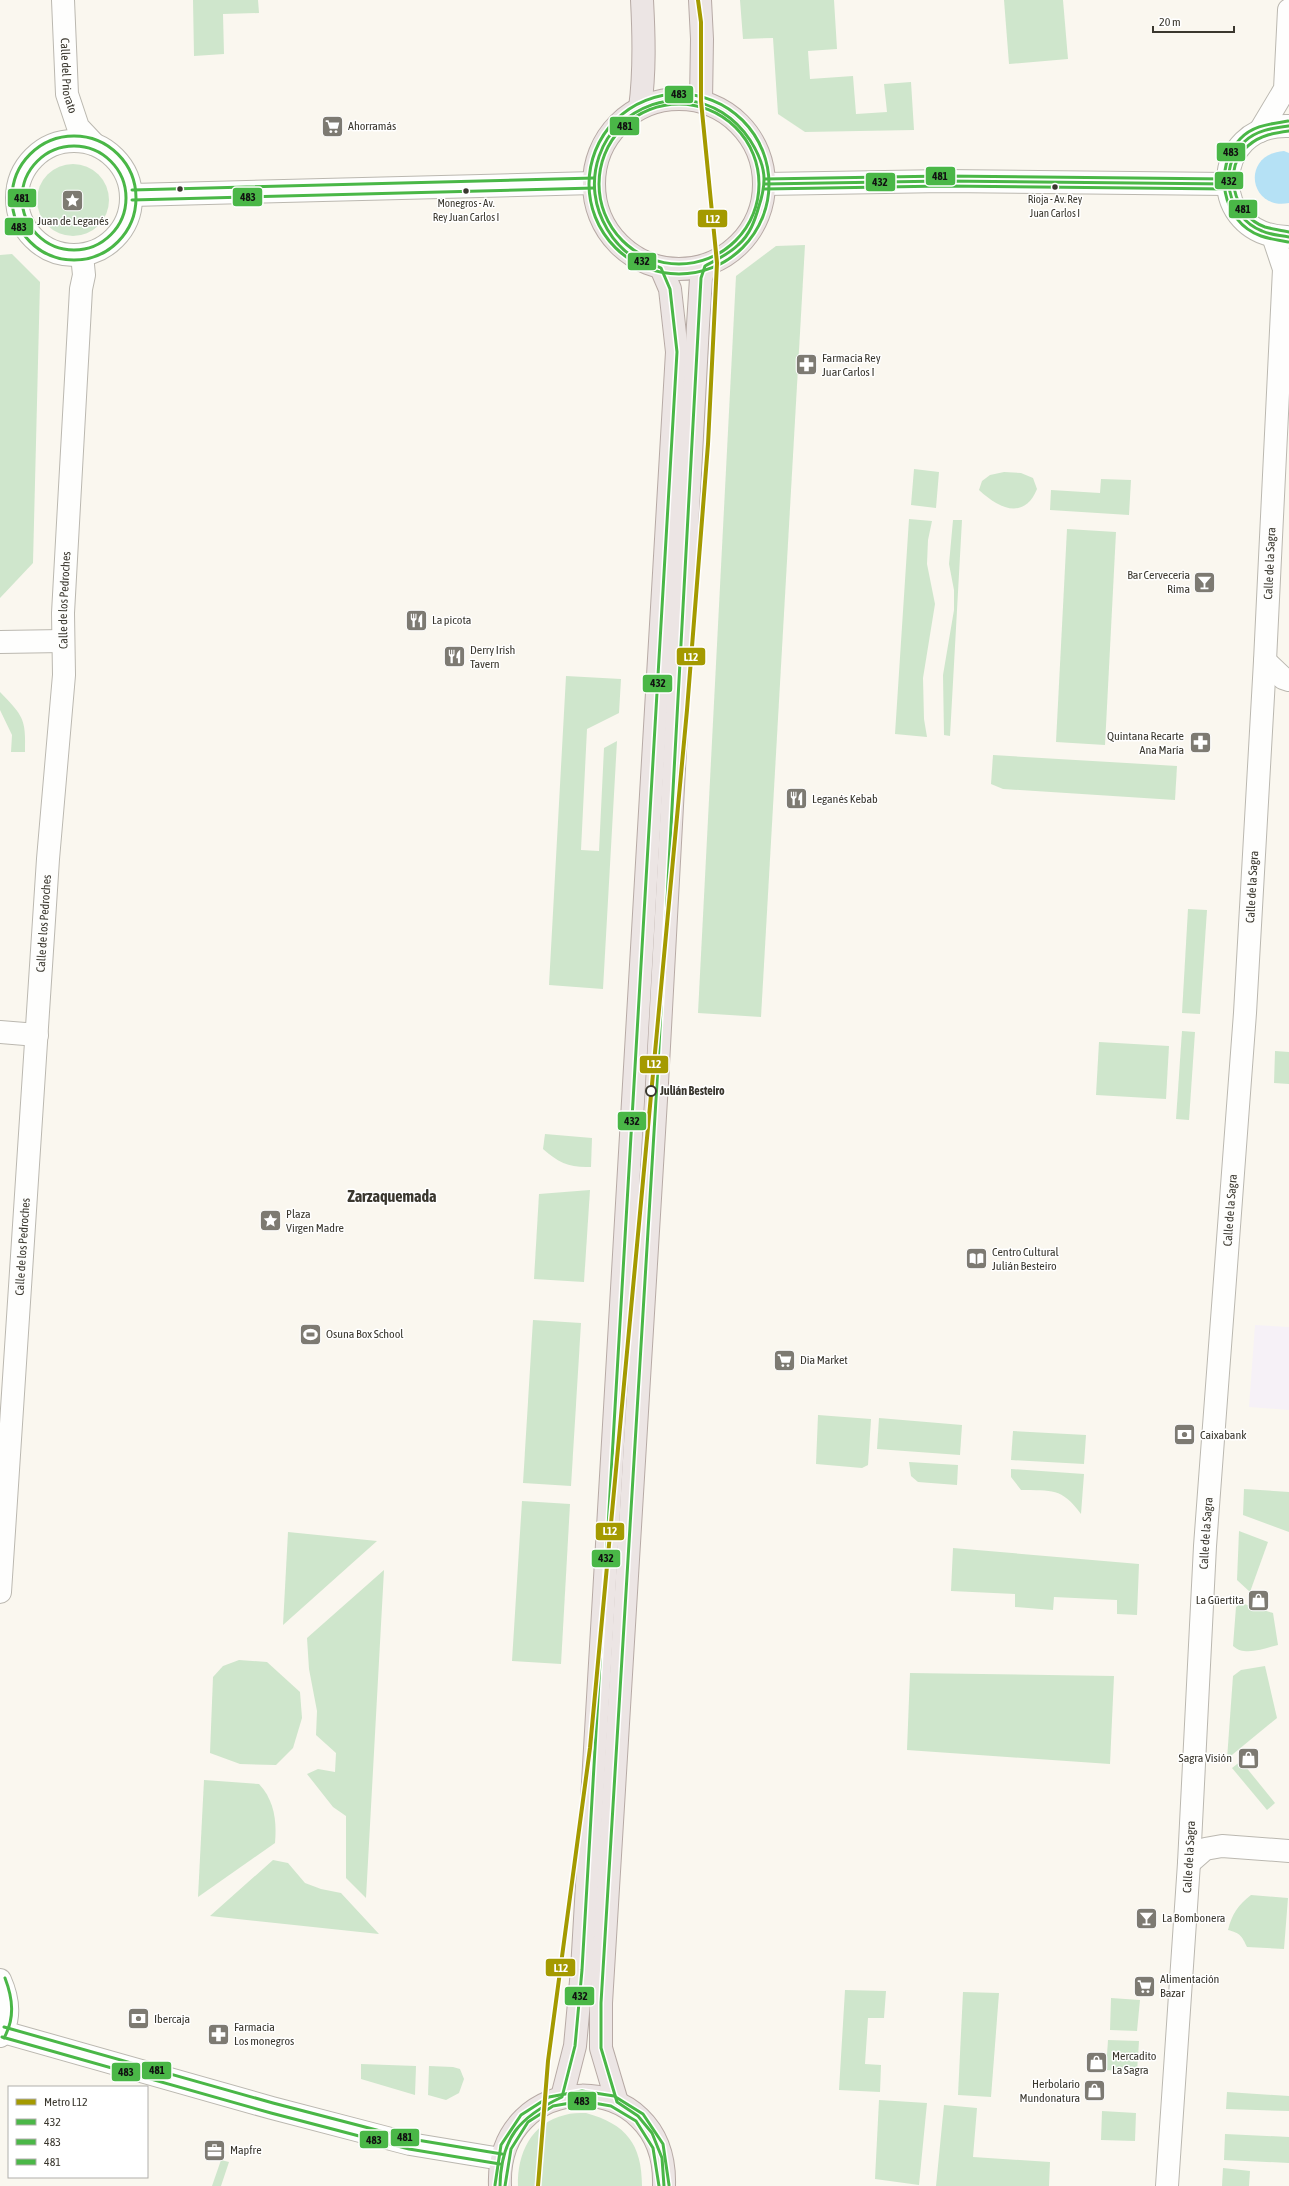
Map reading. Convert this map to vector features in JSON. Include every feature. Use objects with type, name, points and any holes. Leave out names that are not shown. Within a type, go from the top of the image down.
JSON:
[{"type":"main road","points":[[640,108],[643,84],[644,45],[642,0]]},
{"type":"main road","points":[[700,0],[702,39],[701,101]]},
{"type":"main road","points":[[669,99],[701,101],[727,113],[748,134],[760,160],[765,184],[756,222],[735,249],[705,266],[683,270],[661,268],[634,257],[612,238],[598,212],[594,183],[597,160],[606,139],[621,122],[640,108],[669,99]]},
{"type":"main road","points":[[617,2102],[601,2048],[602,2003],[657,1084],[698,325],[701,278],[705,266]]},
{"type":"main road","points":[[562,2097],[575,2046],[582,1970],[677,352],[670,289],[661,268]]},
{"type":"main road","points":[[500,2186],[501,2159],[510,2138],[523,2120],[540,2106],[562,2097],[580,2094],[617,2102],[640,2118],[656,2140],[664,2167],[664,2186]]},
{"type":"street","name":"Calle del Priorato","points":[[63,0],[67,94],[78,127],[94,144]]},
{"type":"street","points":[[1260,131],[1285,89],[1289,10]]},
{"type":"street","points":[[1281,236],[1250,226],[1234,208],[1228,184],[1229,167],[1236,152],[1246,139],[1260,131],[1276,126],[1289,126]]},
{"type":"street","points":[[82,140],[101,146],[117,159],[128,176],[132,195],[129,216],[118,235],[102,248],[82,255],[69,255],[55,252],[43,246],[24,227],[8,201],[21,176],[35,155],[57,142],[82,140]]},
{"type":"street","points":[[765,184],[944,181],[1228,184]]},
{"type":"street","points":[[132,195],[576,185],[594,183]]},
{"type":"street","name":"Calle de la Sagra","points":[[1167,2186],[1189,1863],[1205,1546],[1244,1013],[1265,661],[1284,269],[1281,236]]},
{"type":"street","name":"Calle de los Pedroches","points":[[0,1592],[48,858],[64,675],[63,613],[81,289],[84,275],[82,255]]},
{"type":"street","points":[[0,642],[63,641]]},
{"type":"street","points":[[1265,661],[1283,678],[1289,680]]},
{"type":"street","points":[[0,1032],[37,1035]]},
{"type":"street","points":[[1189,1863],[1205,1849],[1222,1846],[1289,1851]]},
{"type":"street","points":[[0,1980],[6,1994],[8,2013],[1,2034],[410,2144],[501,2159]]},
{"type":"shaded area","points":[[1255,1325],[1289,1327],[1289,1410],[1249,1407]]},
{"type":"green space","points":[[193,0],[258,0],[259,13],[223,14],[224,54],[194,56]]},
{"type":"green space","points":[[740,0],[834,0],[837,49],[808,51],[810,79],[853,76],[856,114],[887,112],[884,84],[911,82],[914,130],[805,132],[778,114],[773,38],[743,39]]},
{"type":"green space","points":[[1004,0],[1063,0],[1068,59],[1009,64]]},
{"type":"green space","points":[[73,164],[93,170],[103,180],[109,200],[103,220],[93,230],[73,236],[53,230],[43,220],[37,200],[43,180],[53,170]]},
{"type":"green space","points":[[805,245],[761,1017],[698,1013],[736,276],[776,246]]},
{"type":"green space","points":[[12,254],[40,282],[33,563],[0,598],[0,255]]},
{"type":"green space","points":[[914,469],[939,472],[936,508],[911,505]]},
{"type":"green space","points":[[1004,472],[1021,473],[1033,478],[1037,489],[1032,499],[1025,505],[1018,508],[1002,506],[994,502],[979,490],[982,481],[990,475]]},
{"type":"green space","points":[[1101,479],[1131,480],[1129,515],[1050,510],[1051,490],[1100,493]]},
{"type":"green space","points":[[909,519],[932,521],[928,540],[927,564],[935,604],[923,678],[924,719],[927,737],[895,734]]},
{"type":"green space","points":[[953,520],[962,520],[950,736],[944,735],[943,675],[954,610],[954,590],[949,564]]},
{"type":"green space","points":[[1067,529],[1116,532],[1105,745],[1056,742]]},
{"type":"green space","points":[[566,676],[621,679],[619,713],[587,729],[581,850],[599,851],[604,748],[617,741],[603,989],[549,985]]},
{"type":"green space","points":[[0,692],[22,718],[25,732],[25,752],[11,752],[12,735],[0,710]]},
{"type":"green space","points":[[993,755],[1177,766],[1175,800],[1003,789],[991,784]]},
{"type":"green space","points":[[1188,909],[1207,910],[1200,1014],[1182,1013]]},
{"type":"green space","points":[[1182,1031],[1195,1032],[1189,1120],[1176,1119]]},
{"type":"green space","points":[[1099,1042],[1169,1046],[1166,1099],[1096,1095]]},
{"type":"green space","points":[[1275,1051],[1289,1052],[1289,1084],[1274,1083]]},
{"type":"green space","points":[[545,1134],[592,1138],[591,1167],[577,1167],[565,1164],[554,1158],[543,1149]]},
{"type":"green space","points":[[590,1190],[584,1282],[534,1279],[539,1194]]},
{"type":"green space","points":[[533,1320],[581,1323],[571,1486],[523,1483]]},
{"type":"green space","points":[[818,1415],[871,1419],[868,1465],[862,1468],[816,1464]]},
{"type":"green space","points":[[879,1418],[962,1425],[960,1455],[877,1449]]},
{"type":"green space","points":[[1013,1431],[1086,1435],[1084,1464],[1011,1460]]},
{"type":"green space","points":[[909,1462],[958,1465],[957,1485],[918,1482],[911,1476]]},
{"type":"green space","points":[[1011,1469],[1084,1474],[1081,1514],[1068,1499],[1055,1492],[1021,1490],[1011,1477]]},
{"type":"green space","points":[[1244,1489],[1289,1492],[1289,1532],[1243,1515]]},
{"type":"green space","points":[[522,1501],[570,1504],[561,1664],[512,1661]]},
{"type":"green space","points":[[1239,1531],[1268,1542],[1250,1592],[1237,1580]]},
{"type":"green space","points":[[288,1532],[377,1541],[283,1625]]},
{"type":"green space","points":[[953,1548],[1139,1564],[1137,1615],[1117,1614],[1117,1600],[1054,1597],[1053,1610],[1015,1607],[1015,1594],[951,1591]]},
{"type":"green space","points":[[384,1570],[366,1898],[346,1878],[346,1816],[333,1807],[307,1774],[318,1769],[335,1772],[336,1753],[316,1735],[317,1711],[309,1669],[307,1638]]},
{"type":"green space","points":[[1241,1603],[1273,1613],[1278,1645],[1255,1651],[1243,1651],[1233,1646],[1236,1607]]},
{"type":"green space","points":[[239,1660],[267,1662],[300,1692],[302,1718],[293,1748],[276,1765],[240,1764],[210,1753],[213,1677],[223,1666]]},
{"type":"green space","points":[[1265,1666],[1277,1718],[1227,1759],[1233,1676],[1241,1670]]},
{"type":"green space","points":[[910,1673],[1114,1676],[1110,1764],[907,1750]]},
{"type":"green space","points":[[1241,1761],[1275,1803],[1267,1810],[1232,1768]]},
{"type":"green space","points":[[204,1780],[259,1784],[264,1790],[271,1804],[275,1818],[276,1835],[275,1843],[198,1897]]},
{"type":"green space","points":[[273,1860],[288,1863],[305,1883],[321,1889],[341,1893],[379,1934],[210,1916]]},
{"type":"green space","points":[[1251,1895],[1288,1898],[1284,1949],[1247,1947],[1244,1940],[1240,1936],[1235,1932],[1228,1930],[1231,1919],[1236,1910],[1242,1902]]},
{"type":"green space","points":[[845,1990],[886,1991],[884,2018],[868,2018],[865,2064],[881,2065],[880,2092],[839,2090]]},
{"type":"green space","points":[[963,1992],[999,1993],[991,2097],[958,2095]]},
{"type":"green space","points":[[1111,1998],[1140,2000],[1137,2031],[1110,2030]]},
{"type":"green space","points":[[1108,2040],[1139,2041],[1137,2072],[1106,2070]]},
{"type":"green space","points":[[361,2064],[416,2066],[415,2095],[361,2079]]},
{"type":"green space","points":[[429,2066],[453,2067],[460,2069],[464,2079],[459,2093],[446,2100],[428,2095]]},
{"type":"green space","points":[[1227,2092],[1289,2096],[1289,2111],[1226,2109]]},
{"type":"green space","points":[[879,2100],[927,2103],[919,2185],[875,2179]]},
{"type":"green space","points":[[944,2105],[977,2108],[973,2157],[1050,2162],[1049,2186],[936,2186]]},
{"type":"green space","points":[[1102,2111],[1136,2113],[1135,2141],[1101,2140]]},
{"type":"green space","points":[[586,2113],[612,2123],[629,2138],[635,2147],[639,2158],[642,2186],[518,2186],[518,2174],[523,2152],[535,2133],[543,2125],[553,2119],[570,2114]]},
{"type":"green space","points":[[1225,2134],[1289,2137],[1289,2163],[1224,2160]]},
{"type":"green space","points":[[221,2160],[229,2162],[221,2186],[212,2186]]},
{"type":"green space","points":[[1223,2168],[1250,2171],[1249,2186],[1222,2186]]},
{"type":"water","points":[[1284,151],[1289,153],[1289,203],[1275,203],[1265,199],[1258,191],[1255,181],[1256,171],[1261,162],[1270,154]]},
{"type":"metro line","name":"L12","points":[[538,2186],[548,2061],[590,1748],[687,710],[708,444],[717,263],[701,101],[701,22],[698,0]]},
{"type":"transit line","name":"483","points":[[679,94],[696,96],[713,101],[729,109],[748,127],[754,134],[765,158],[769,184],[767,201],[762,218],[754,234],[736,253],[729,259],[705,270],[679,274],[662,272],[645,267],[629,259],[610,241],[604,234],[593,210],[589,184],[591,167],[596,150],[604,134],[622,115],[629,109],[653,98],[679,94]]},
{"type":"transit line","name":"432","points":[[500,2186],[501,2169],[509,2142],[515,2131],[524,2121],[534,2113],[562,2097],[575,2046],[582,1970],[677,352],[670,289],[661,268],[633,257],[619,245],[607,229],[599,212],[594,185],[599,156],[607,139],[619,125],[635,113],[652,105],[670,101],[688,101],[706,105],[722,112],[737,124],[758,153],[763,169],[764,179],[761,199],[754,222],[746,237],[731,251],[705,266],[701,278],[657,1083],[601,2003],[601,2048],[617,2102],[638,2116],[652,2133],[662,2158],[664,2186]]},
{"type":"transit line","name":"481","points":[[679,104],[709,110],[730,122],[741,133],[753,154],[759,184],[753,214],[741,235],[730,246],[709,258],[679,264],[649,258],[628,246],[617,235],[605,214],[599,184],[605,154],[617,133],[628,122],[649,110],[679,104]]},
{"type":"transit line","name":"483","points":[[1288,121],[1262,126],[1245,134],[1232,151],[1226,164],[1224,178],[1225,193],[1230,207],[1237,219],[1248,229],[1261,236],[1288,242]]},
{"type":"transit line","name":"432","points":[[1289,126],[1259,132],[1244,142],[1230,165],[1229,178],[1230,191],[1234,204],[1241,215],[1250,224],[1262,231],[1289,237]]},
{"type":"transit line","name":"481","points":[[1289,131],[1263,137],[1249,145],[1240,154],[1235,165],[1233,177],[1234,190],[1238,202],[1254,221],[1265,227],[1289,232]]},
{"type":"transit line","name":"483","points":[[74,136],[86,137],[98,141],[108,146],[118,154],[126,164],[131,174],[135,186],[136,198],[135,210],[131,222],[126,232],[118,242],[108,250],[98,255],[86,259],[74,260],[62,259],[50,255],[40,250],[30,242],[22,232],[17,222],[13,210],[12,198],[13,186],[17,174],[22,164],[30,154],[40,146],[50,141],[62,137],[74,136]]},
{"type":"transit line","name":"481","points":[[74,146],[94,150],[111,161],[122,178],[126,198],[122,218],[111,235],[94,246],[74,250],[54,246],[37,235],[26,218],[22,198],[26,178],[37,161],[54,150],[74,146]]},
{"type":"transit line","name":"481","points":[[765,179],[944,176],[1227,179]]},
{"type":"transit line","name":"481","points":[[132,190],[594,178]]},
{"type":"transit line","name":"432","points":[[765,184],[944,181],[1227,184]]},
{"type":"transit line","name":"483","points":[[765,189],[944,186],[1227,189]]},
{"type":"transit line","name":"483","points":[[132,200],[594,188]]},
{"type":"transit line","name":"481","points":[[4,2038],[8,2031],[12,2008],[10,1993],[5,1978]]},
{"type":"transit line","name":"481","points":[[4,2027],[273,2103],[411,2139],[502,2154]]},
{"type":"transit line","name":"483","points":[[2,2037],[271,2113],[409,2149],[500,2164]]},
{"type":"transit line","name":"481","points":[[495,2185],[501,2145],[521,2115],[549,2097],[582,2091],[614,2096],[643,2114],[663,2144],[669,2185]]},
{"type":"transit line","name":"483","points":[[505,2186],[511,2149],[528,2122],[553,2106],[582,2101],[611,2106],[636,2121],[653,2148],[659,2186]]},
{"type":"place","name":"Ahorramás","points":[[332,126]]},
{"type":"place","name":"Rioja - Av. Rey Juan Carlos I","points":[[1055,187]]},
{"type":"place","name":"Monegros - Av. Rey Juan Carlos I","points":[[466,191]]},
{"type":"place","name":"Juan de Leganés","points":[[73,200]]},
{"type":"place","name":"Farmacia Rey Juar Carlos I","points":[[807,365]]},
{"type":"place","name":"Bar Cerveceria Rima","points":[[1205,582]]},
{"type":"place","name":"La picota","points":[[416,620]]},
{"type":"place","name":"Derry Irish Tavern","points":[[454,657]]},
{"type":"place","name":"Quintana Recarte Ana María","points":[[1200,743]]},
{"type":"place","name":"Leganés Kebab","points":[[796,799]]},
{"type":"place","name":"Julián Besteiro","points":[[651,1091]]},
{"type":"place","name":"Plaza Virgen Madre","points":[[271,1221]]},
{"type":"place","name":"Centro Cultural Julián Besteiro","points":[[977,1259]]},
{"type":"place","name":"Osuna Box School","points":[[311,1334]]},
{"type":"place","name":"Dia Market","points":[[785,1360]]},
{"type":"place","name":"Caixabank","points":[[1184,1435]]},
{"type":"place","name":"La Güertita","points":[[1259,1600]]},
{"type":"place","name":"Sagra Visión","points":[[1248,1758]]},
{"type":"place","name":"La Bombonera","points":[[1147,1918]]},
{"type":"place","name":"Alimentación Bazar","points":[[1144,1986]]},
{"type":"place","name":"Ibercaja","points":[[138,2019]]},
{"type":"place","name":"Farmacia Los monegros","points":[[219,2034]]},
{"type":"place","name":"Mercadito La Sagra","points":[[1096,2063]]},
{"type":"place","name":"Herbolario Mundonatura","points":[[1095,2091]]},
{"type":"place","name":"Mapfre","points":[[215,2150]]},
{"type":"district","name":"Zarzaquemada","points":[[392,1196]]}]
